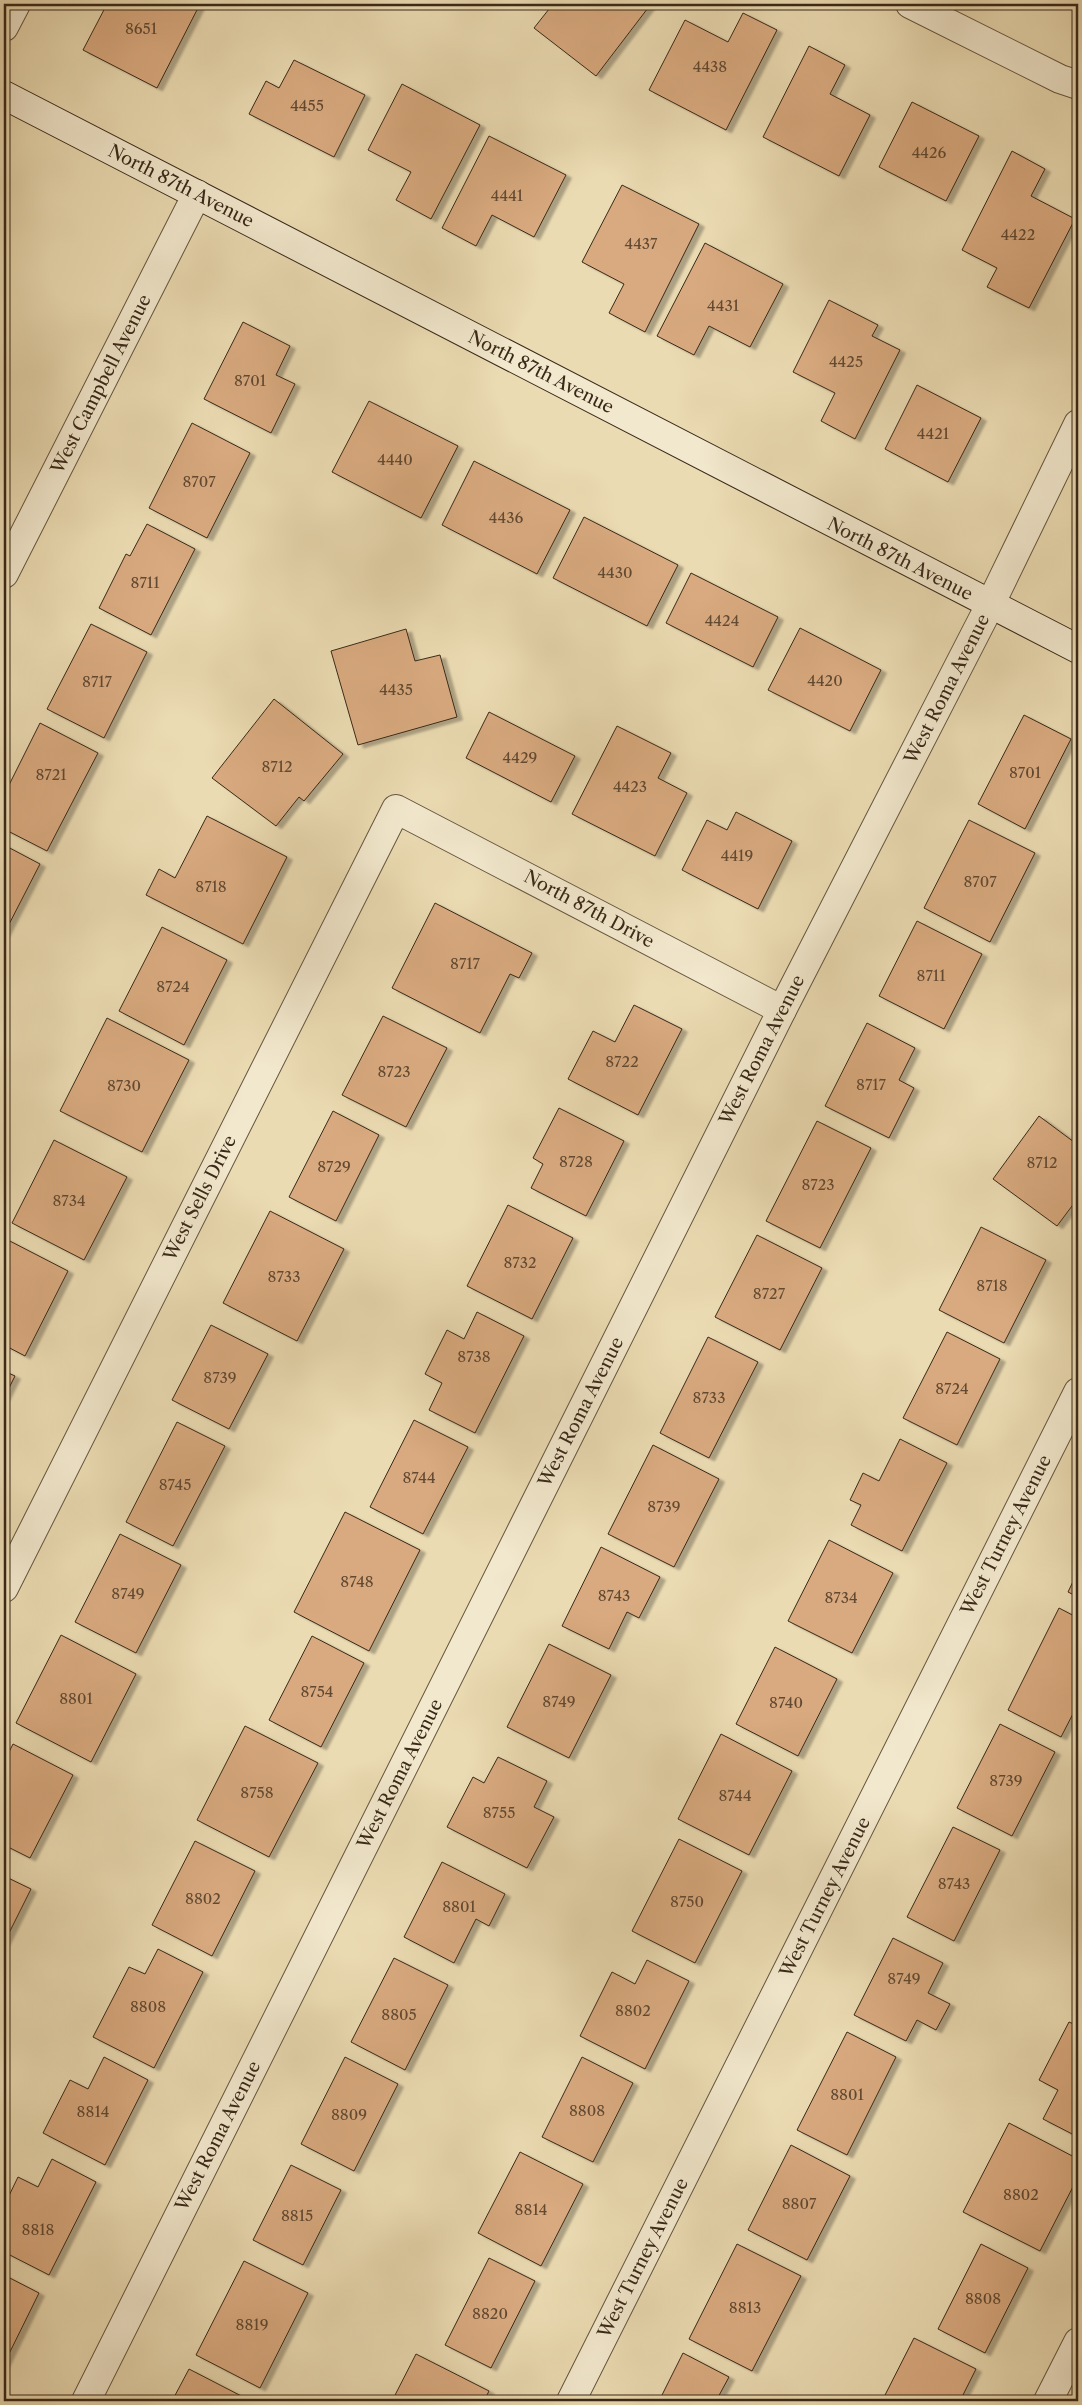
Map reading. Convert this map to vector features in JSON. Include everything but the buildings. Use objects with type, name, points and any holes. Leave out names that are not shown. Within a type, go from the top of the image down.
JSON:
[{"type":"street","points":[[4,28],[16,4]]},
{"type":"street","points":[[910,4],[1060,79],[1078,85]]},
{"type":"street","name":"North 87th Avenue","points":[[4,95],[990,606],[1078,649]]},
{"type":"street","name":"West Campbell Avenue","points":[[4,574],[197,194]]},
{"type":"street","name":"West Roma Avenue","points":[[86,2401],[782,1010],[990,606],[1078,424]]},
{"type":"street","name":"North 87th Drive","points":[[396,809],[782,1010]]},
{"type":"street","name":"West Sells Drive","points":[[4,1588],[396,809]]},
{"type":"street","name":"West Turney Avenue","points":[[571,2401],[1078,1392]]},
{"type":"street","points":[[1048,2401],[1078,2342]]}]
